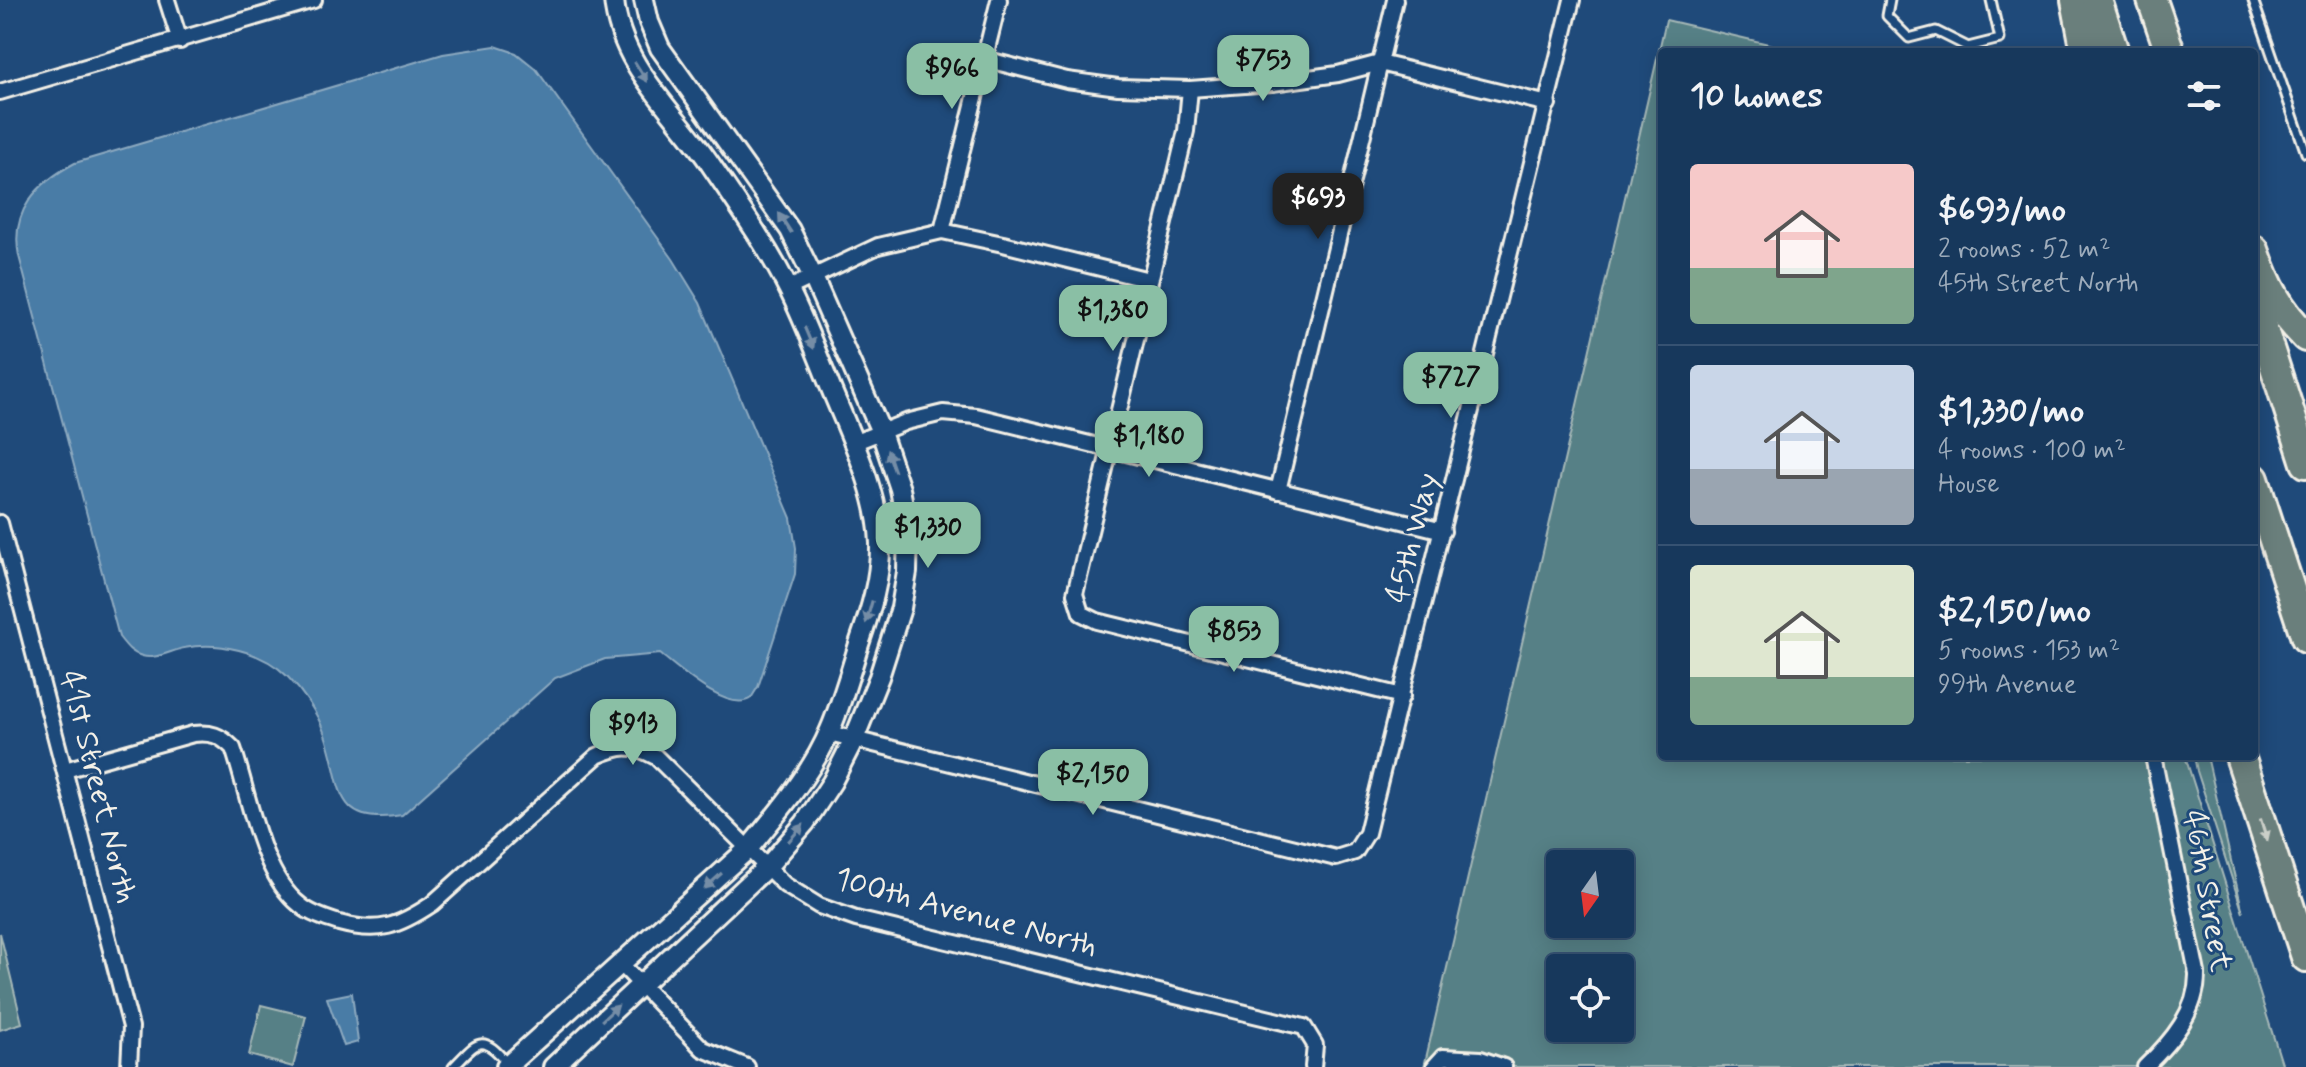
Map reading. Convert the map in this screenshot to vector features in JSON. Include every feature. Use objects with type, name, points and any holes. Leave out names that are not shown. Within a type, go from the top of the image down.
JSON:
[{"type":"highway","points":[[2076,0],[2085,48]]},
{"type":"highway","points":[[2097,0],[2113,48]]},
{"type":"highway","points":[[2152,0],[2169,48]]},
{"type":"highway","points":[[2258,262],[2266,285],[2306,337]]},
{"type":"highway","points":[[2258,314],[2306,463]]},
{"type":"highway","points":[[2258,491],[2306,638]]},
{"type":"highway","points":[[2241,760],[2306,957]]},
{"type":"street","points":[[167,0],[180,41]]},
{"type":"street","points":[[0,92],[314,0]]},
{"type":"street","points":[[511,1065],[748,849],[802,777],[829,733],[867,620],[877,580],[880,543],[873,499],[789,288],[705,156],[639,69],[624,40],[614,0]]},
{"type":"street","points":[[553,1067],[768,866],[805,823],[832,782],[854,739],[879,677],[901,608],[907,572],[908,531],[900,489],[881,432],[813,277],[790,230],[660,48],[644,0]]},
{"type":"street","points":[[942,231],[999,0]]},
{"type":"street","points":[[1278,491],[1395,0]]},
{"type":"street","name":"45th Way","points":[[854,739],[1336,858],[1355,852],[1367,833],[1402,696],[1572,0]]},
{"type":"street","points":[[984,59],[1067,80],[1118,87],[1190,89],[1229,88],[1338,74],[1380,63],[1548,104]]},
{"type":"street","points":[[1190,89],[1186,131],[1075,594],[1081,613],[1097,621],[1402,696]]},
{"type":"street","points":[[789,288],[878,246],[942,231],[1149,280]]},
{"type":"street","points":[[853,443],[906,422],[943,413],[976,416],[1443,531]]},
{"type":"street","name":"41st Street North","points":[[0,523],[131,1027],[129,1067]]},
{"type":"street","name":"100th Avenue North","points":[[65,770],[193,734],[208,732],[221,736],[233,748],[264,854],[279,883],[300,906],[327,919],[355,927],[381,927],[405,922],[432,904],[597,756],[617,747],[640,748],[656,757],[785,885],[819,906],[856,919],[1304,1027],[1315,1045],[1313,1067]]},
{"type":"street","points":[[829,733],[854,739]]},
{"type":"street","name":"46th Street","points":[[2145,1067],[2180,1027],[2193,1004],[2197,985],[2154,760]]},
{"type":"street","points":[[621,964],[703,1049],[747,1067]]},
{"type":"street","points":[[1434,1067],[1443,1057],[1481,1059],[1504,1067]]},
{"type":"lane","points":[[1890,0],[1887,16],[1909,38],[1936,31],[1968,47],[2000,39],[1991,0]]},
{"type":"lane","points":[[2253,0],[2306,153]]},
{"type":"lane","points":[[453,1067],[475,1045],[485,1043],[511,1065]]},
{"type":"green space","points":[[1666,20],[1786,48],[1660,48]]},
{"type":"green space","points":[[1658,55],[1658,760],[2186,760],[2283,1067],[1424,1067]]},
{"type":"green space","points":[[2195,760],[2208,760],[2243,913]]},
{"type":"green space","points":[[0,933],[22,1023],[0,1030]]},
{"type":"green space","points":[[261,1005],[306,1016],[293,1067],[249,1055]]},
{"type":"water","points":[[495,46],[516,53],[536,69],[673,259],[700,303],[791,518],[796,548],[795,574],[758,687],[751,698],[741,702],[717,695],[660,654],[605,659],[555,678],[402,815],[378,817],[362,814],[350,807],[343,797],[317,717],[298,688],[277,667],[252,654],[225,647],[197,646],[152,657],[142,656],[132,651],[119,637],[19,256],[19,225],[29,200],[38,189],[75,163],[443,54]]},
{"type":"water","points":[[352,993],[358,1042],[344,1046],[327,998]]}]
